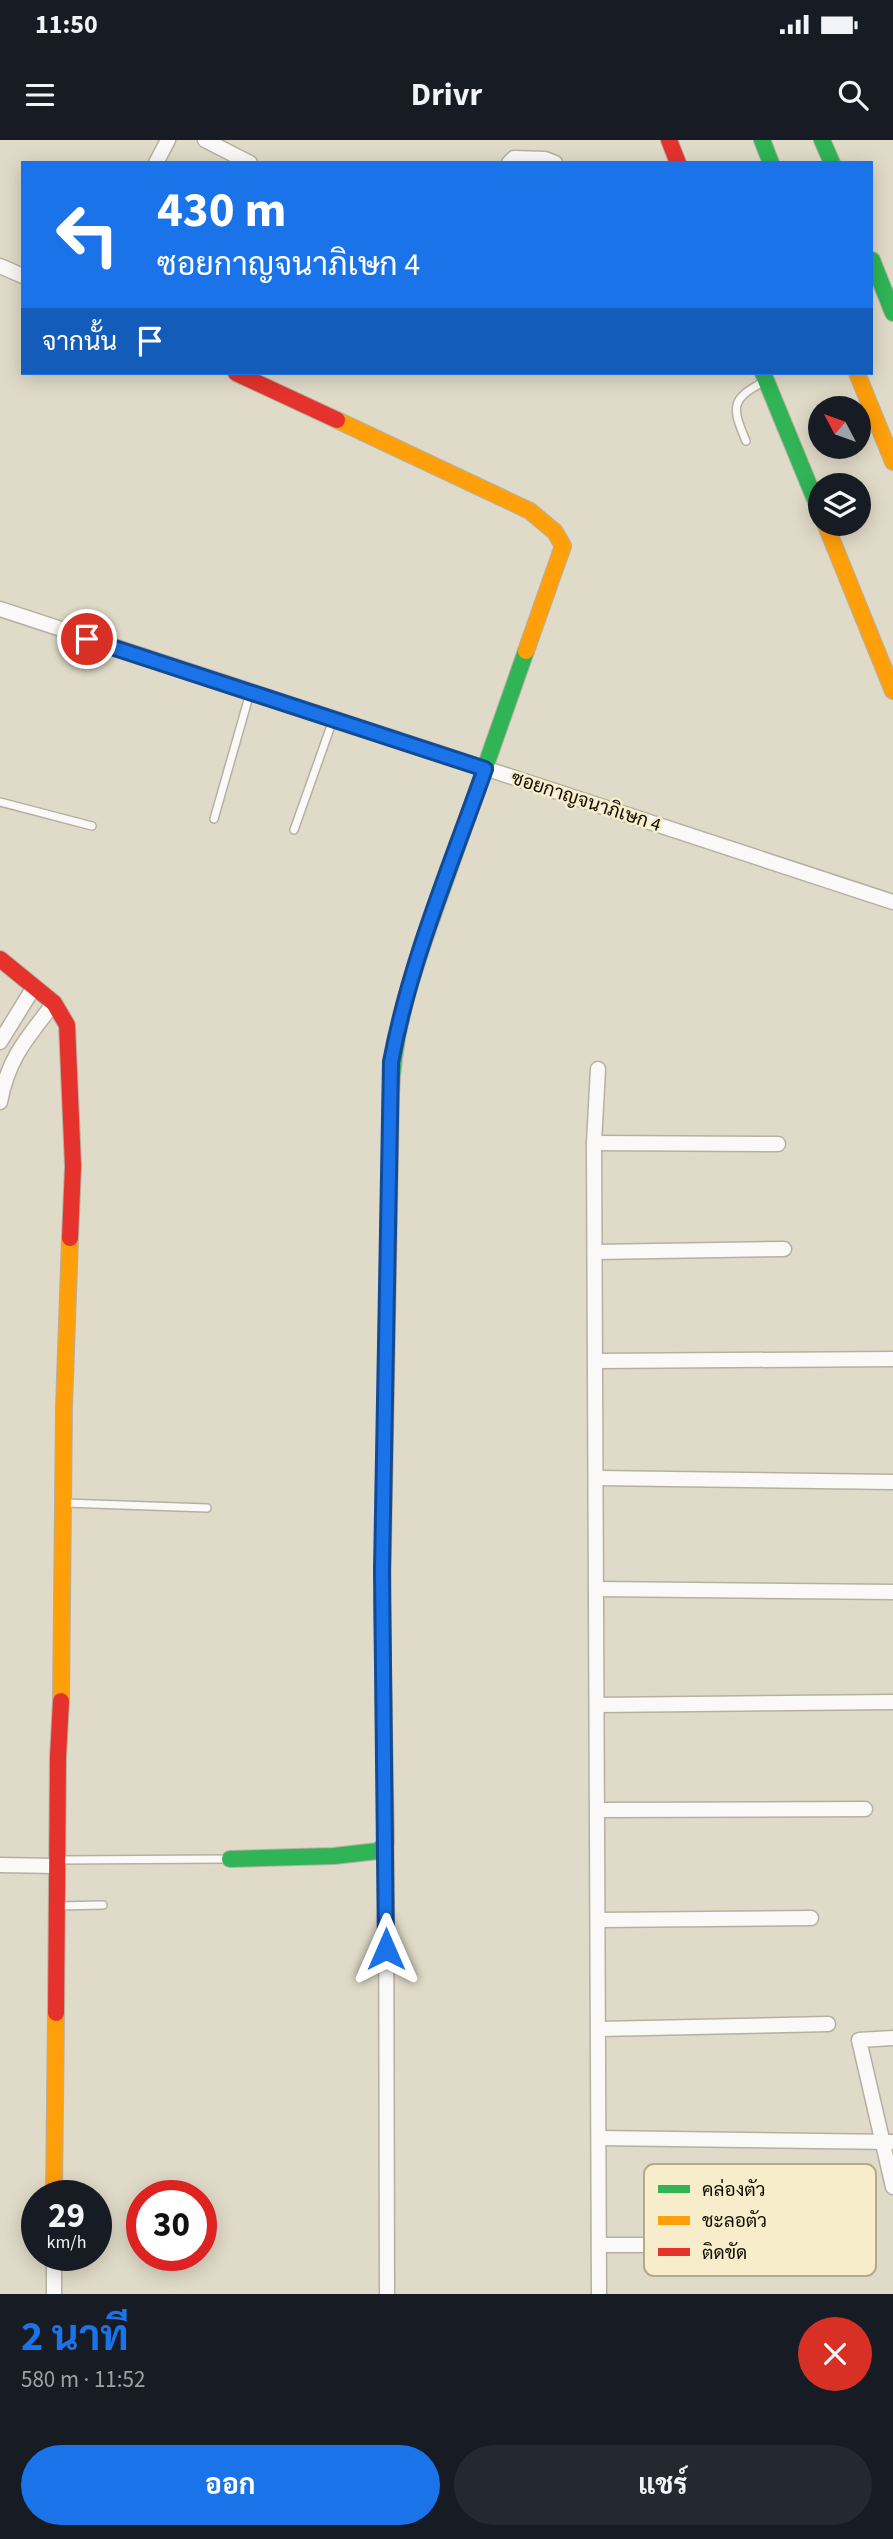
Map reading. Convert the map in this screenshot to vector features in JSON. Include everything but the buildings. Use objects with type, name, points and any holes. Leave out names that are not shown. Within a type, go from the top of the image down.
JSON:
[{"type":"main road","points":[[669,140],[677,161]]},
{"type":"main road","points":[[762,140],[770,161]]},
{"type":"main road","points":[[822,140],[831,161]]},
{"type":"main road","points":[[873,263],[893,313]]},
{"type":"main road","points":[[230,1859],[334,1856],[378,1851],[386,1843],[382,1570],[391,1062],[419,955],[563,546],[555,532],[530,511],[240,375]]},
{"type":"main road","points":[[858,375],[893,461]]},
{"type":"main road","points":[[765,377],[808,482]]},
{"type":"main road","points":[[830,536],[893,691]]},
{"type":"main road","points":[[0,959],[54,1003],[67,1025],[73,1166],[67,1293],[63,1658],[58,1757],[54,2180]]},
{"type":"street","points":[[157,161],[168,140]]},
{"type":"street","points":[[205,140],[222,144],[247,161]]},
{"type":"street","points":[[511,161],[514,158],[550,161]]},
{"type":"street","points":[[0,266],[21,275]]},
{"type":"street","name":"ซอยกาญจนาภิเษก 4","points":[[0,609],[893,902]]},
{"type":"street","points":[[0,1042],[34,987]]},
{"type":"street","points":[[0,1102],[5,1076],[10,1066],[54,1003]]},
{"type":"street","points":[[598,1069],[594,1143],[599,1810],[599,2294]]},
{"type":"street","points":[[594,1143],[778,1144]]},
{"type":"street","points":[[595,1252],[784,1250]]},
{"type":"street","points":[[596,1361],[893,1359]]},
{"type":"street","points":[[597,1478],[893,1482]]},
{"type":"street","points":[[597,1589],[893,1592]]},
{"type":"street","points":[[598,1705],[893,1702]]},
{"type":"street","points":[[599,1810],[865,1809]]},
{"type":"street","points":[[386,1843],[387,2294]]},
{"type":"street","points":[[0,1865],[57,1863]]},
{"type":"street","points":[[599,1920],[811,1918]]},
{"type":"street","points":[[599,2029],[828,2024]]},
{"type":"street","points":[[893,2038],[859,2040],[888,2142],[893,2187]]},
{"type":"street","points":[[599,2138],[888,2142]]},
{"type":"street","points":[[599,2245],[644,2245]]},
{"type":"street","points":[[54,2271],[54,2294]]},
{"type":"lane","points":[[746,441],[737,421],[736,409],[745,392],[765,377]]},
{"type":"lane","points":[[214,819],[250,693]]},
{"type":"lane","points":[[294,830],[333,720]]},
{"type":"lane","points":[[0,802],[92,826]]},
{"type":"lane","points":[[64,1503],[207,1508]]},
{"type":"lane","points":[[57,1863],[230,1859]]},
{"type":"lane","points":[[57,1906],[103,1905]]},
{"type":"traffic: fast","points":[[762,140],[770,161]]},
{"type":"traffic: fast","points":[[822,140],[831,161]]},
{"type":"traffic: fast","points":[[873,263],[893,313]]},
{"type":"traffic: fast","points":[[764,375],[808,482]]},
{"type":"traffic: fast","points":[[391,1095],[397,1038],[410,982],[526,651]]},
{"type":"traffic: fast","points":[[230,1859],[334,1856],[378,1851],[386,1843],[382,1603]]},
{"type":"traffic: slow","points":[[858,375],[893,462]]},
{"type":"traffic: slow","points":[[337,420],[530,511],[555,532],[563,546],[526,651]]},
{"type":"traffic: slow","points":[[830,536],[893,691]]},
{"type":"traffic: slow","points":[[382,1603],[391,1095]]},
{"type":"traffic: slow","points":[[61,1701],[64,1407],[70,1238]]},
{"type":"traffic: slow","points":[[54,2180],[56,2013]]},
{"type":"traffic: jam","points":[[669,140],[677,161]]},
{"type":"traffic: jam","points":[[240,375],[337,420]]},
{"type":"traffic: jam","points":[[0,959],[54,1003],[67,1025],[73,1166],[70,1238]]},
{"type":"traffic: jam","points":[[56,2013],[58,1757],[61,1701]]},
{"type":"route","points":[[87,639],[485,769],[419,955],[391,1062],[382,1570],[386,1949]]}]
